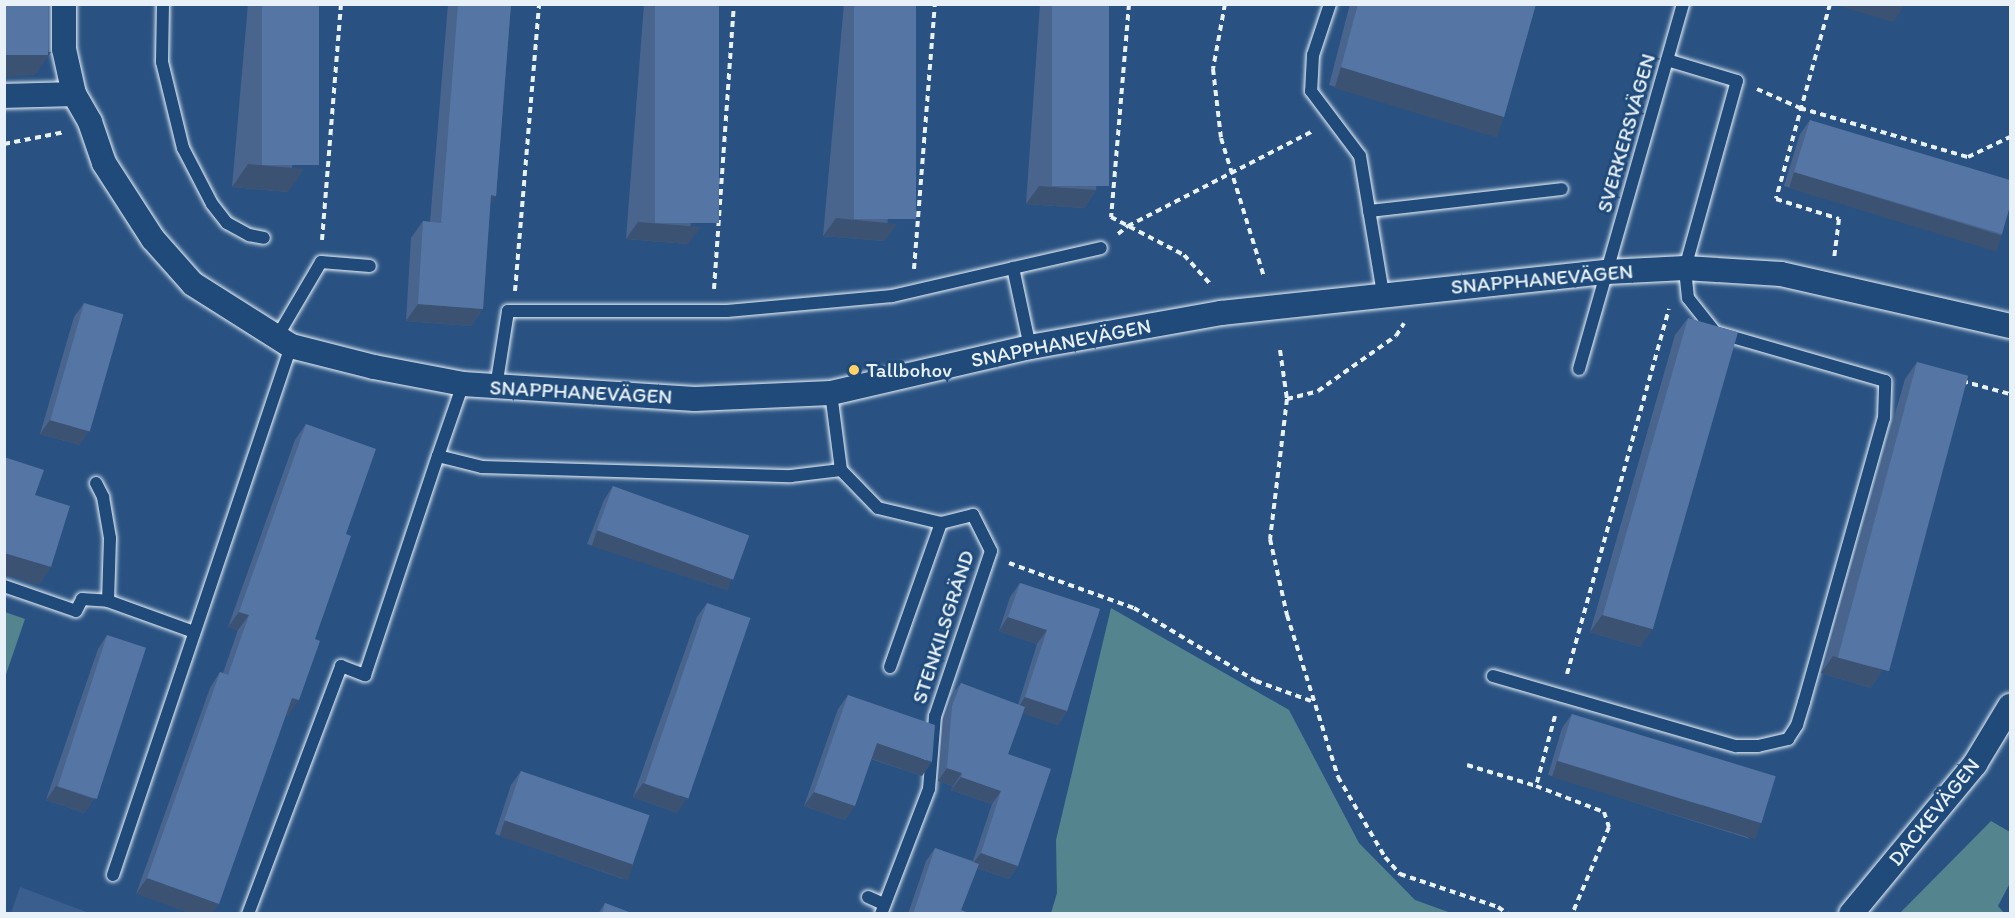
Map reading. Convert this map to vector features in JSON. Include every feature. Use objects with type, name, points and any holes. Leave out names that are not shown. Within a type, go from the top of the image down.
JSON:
[{"type":"street","name":"SNAPPHANEVÄGEN","points":[[64,4],[64,49],[74,94],[90,122],[104,163],[153,239],[193,284],[284,342],[374,367],[463,384],[695,399],[831,393],[1029,347],[1221,313],[1607,272],[1685,268],[1781,274],[2010,326]]},
{"type":"street","points":[[4,96],[74,94]]},
{"type":"street","name":"DACKEVÄGEN","points":[[1851,914],[1975,764],[2010,706]]},
{"type":"lane","points":[[163,4],[162,62],[183,147],[212,204],[227,223],[249,235],[264,237]]},
{"type":"lane","points":[[1330,4],[1313,55],[1311,91],[1360,156],[1383,294]]},
{"type":"lane","name":"SVERKERSVÄGEN","points":[[1579,369],[1683,4]]},
{"type":"lane","points":[[1492,676],[1736,746],[1758,746],[1788,739],[1797,725],[1804,702],[1884,418],[1885,381],[1715,332],[1688,298],[1685,268],[1737,81],[1667,60]]},
{"type":"lane","points":[[1369,211],[1562,189]]},
{"type":"lane","points":[[496,387],[508,311],[714,311],[892,296],[1101,248]]},
{"type":"lane","points":[[113,875],[194,632],[284,342],[321,262],[370,266]]},
{"type":"lane","points":[[1013,268],[1029,347]]},
{"type":"lane","points":[[248,914],[340,666],[365,675],[463,384]]},
{"type":"lane","points":[[438,456],[494,468],[791,476],[841,470],[831,393]]},
{"type":"lane","name":"STENKILSGRÄND","points":[[841,470],[878,508],[941,523],[974,515],[991,551],[935,716],[929,789],[883,909]]},
{"type":"lane","points":[[96,483],[103,497],[110,538],[108,601]]},
{"type":"lane","points":[[890,667],[941,523]]},
{"type":"lane","points":[[4,586],[76,611],[82,598],[108,601],[194,632]]},
{"type":"lane","points":[[868,897],[883,909]]},
{"type":"path","points":[[321,262],[341,4]]},
{"type":"path","points":[[508,311],[514,299],[539,4]]},
{"type":"path","points":[[714,311],[734,4]]},
{"type":"path","points":[[920,290],[914,267],[935,4]]},
{"type":"path","points":[[1130,4],[1110,217],[1184,255],[1211,284],[1221,313]]},
{"type":"path","points":[[1225,4],[1213,69],[1221,138],[1264,277]]},
{"type":"path","points":[[1830,4],[1776,199],[1839,219],[1831,284]]},
{"type":"path","points":[[1737,81],[1800,108],[1968,157],[2010,137]]},
{"type":"path","points":[[1101,248],[1128,226],[1333,121]]},
{"type":"path","points":[[4,144],[56,136],[90,122]]},
{"type":"path","points":[[1287,399],[1318,392],[1396,336],[1407,319],[1407,292]]},
{"type":"path","points":[[1536,786],[1672,298]]},
{"type":"path","points":[[1280,350],[1287,399],[1270,539],[1287,615],[1338,777],[1386,857],[1400,874],[1498,907],[1508,914]]},
{"type":"path","points":[[1959,380],[2010,394]]},
{"type":"path","points":[[989,556],[1134,608],[1256,681],[1315,702]]},
{"type":"path","points":[[1467,765],[1536,786],[1605,812],[1610,827],[1572,914]]},
{"type":"shaded area","points":[[20,887],[89,913],[11,913]]},
{"type":"green space","points":[[1111,608],[1289,710],[1359,843],[1415,900],[1451,913],[1051,913],[1057,893],[1056,840]]},
{"type":"green space","points":[[4,612],[25,619],[5,677]]},
{"type":"green space","points":[[1991,821],[2010,832],[2010,883],[1998,906],[2004,913],[1900,913]]},
{"type":"building","points":[[4,4],[48,4],[48,55],[4,55]]},
{"type":"building","points":[[262,4],[319,4],[319,165],[262,165]]},
{"type":"building","points":[[458,4],[511,4],[496,196],[491,195],[483,309],[418,304],[423,221],[441,223]]},
{"type":"building","points":[[655,4],[719,4],[719,223],[655,223]]},
{"type":"building","points":[[854,4],[916,4],[916,219],[854,219]]},
{"type":"building","points":[[1052,4],[1109,4],[1109,186],[1052,186]]},
{"type":"building","points":[[1358,4],[1536,4],[1504,117],[1341,67]]},
{"type":"building","points":[[1810,120],[2010,180],[2010,206],[2002,234],[1794,172]]},
{"type":"building","points":[[84,303],[123,314],[90,432],[50,420]]},
{"type":"building","points":[[1688,318],[1738,332],[1653,629],[1603,615]]},
{"type":"building","points":[[1917,362],[1968,376],[1889,671],[1838,658]]},
{"type":"building","points":[[306,424],[376,449],[346,534],[351,536],[315,639],[320,641],[299,700],[292,698],[219,904],[147,878],[220,672],[228,675],[249,615],[239,612]]},
{"type":"building","points":[[4,457],[44,470],[35,495],[70,506],[51,567],[4,553]]},
{"type":"building","points":[[613,486],[749,536],[733,580],[597,530]]},
{"type":"building","points":[[1020,583],[1100,609],[1067,711],[1025,697],[1047,630],[1008,617]]},
{"type":"building","points":[[707,603],[750,618],[688,799],[645,784]]},
{"type":"building","points":[[107,635],[146,648],[97,799],[58,786]]},
{"type":"building","points":[[961,683],[1025,707],[1008,754],[1051,769],[1018,866],[981,853],[1001,791],[961,777],[962,773],[947,768],[952,706]]},
{"type":"building","points":[[848,695],[935,725],[932,762],[877,743],[855,806],[814,792]]},
{"type":"building","points":[[1572,714],[1776,776],[1761,823],[1558,761]]},
{"type":"building","points":[[521,771],[650,815],[633,864],[504,820]]},
{"type":"building","points":[[935,848],[979,864],[961,910],[971,914],[913,914]]},
{"type":"building","points":[[605,903],[634,914],[602,914]]},
{"type":"place","name":"Tallbohov","points":[[854,370]]}]
